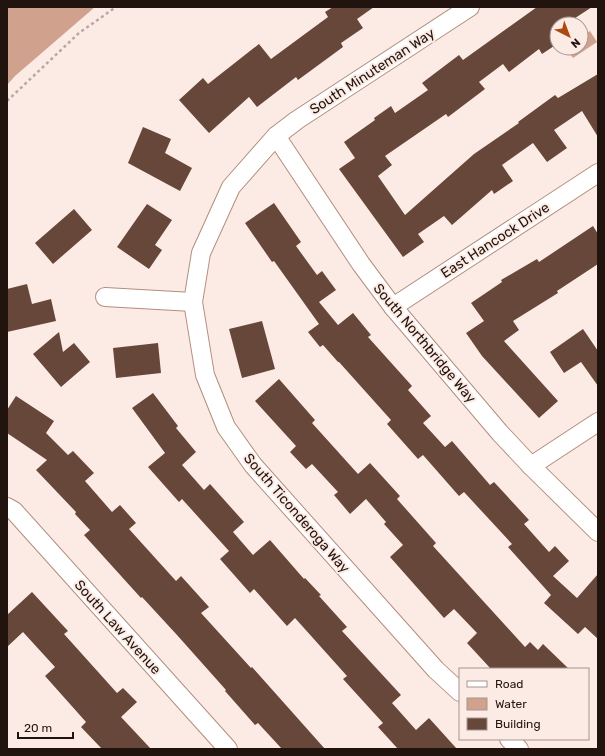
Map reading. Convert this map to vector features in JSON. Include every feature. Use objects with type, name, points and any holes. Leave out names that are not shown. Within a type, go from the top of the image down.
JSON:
[{"type":"street","name":"South Minuteman Way","points":[[276,136],[296,120],[470,7]]},
{"type":"street","name":"South Ticonderoga Way","points":[[276,136],[231,187],[201,253],[193,302],[205,375],[226,427],[253,465],[436,670],[459,691]]},
{"type":"street","name":"South Northbridge Way","points":[[276,136],[361,264],[393,307],[500,433],[598,532]]},
{"type":"street","name":"East Hancock Drive","points":[[393,307],[598,173]]},
{"type":"street","points":[[105,297],[193,302]]},
{"type":"street","points":[[531,466],[598,422]]},
{"type":"street","name":"South Law Avenue","points":[[7,507],[14,511],[228,749]]},
{"type":"street","points":[[510,740],[519,749]]},
{"type":"path","points":[[7,101],[79,33],[116,7]]},
{"type":"water","points":[[7,7],[95,7],[15,76],[7,85]]},
{"type":"water","points":[[589,32],[597,42],[589,47]]},
{"type":"building","points":[[333,7],[374,7],[357,19],[363,28],[341,43],[343,47],[298,80],[296,77],[257,107],[249,97],[209,133],[179,100],[203,78],[208,84],[259,44],[271,59],[328,17],[325,12]]},
{"type":"building","points":[[537,7],[592,7],[578,16],[549,16],[549,49],[542,54],[539,49],[509,72],[503,64],[479,82],[485,89],[448,117],[446,114],[385,156],[392,165],[378,176],[405,215],[474,154],[519,123],[518,122],[555,95],[558,98],[598,74],[598,137],[582,111],[554,130],[567,148],[547,162],[533,143],[502,165],[513,181],[494,194],[492,190],[452,225],[444,216],[418,234],[424,242],[403,257],[339,169],[355,158],[344,142],[375,120],[374,118],[391,106],[395,113],[428,90],[422,83],[459,55],[463,60]]},
{"type":"building","points":[[143,127],[171,139],[165,153],[192,168],[180,191],[128,163]]},
{"type":"building","points":[[274,203],[301,242],[296,246],[317,275],[322,271],[336,290],[319,302],[338,325],[353,313],[371,335],[368,337],[412,386],[408,390],[431,416],[423,423],[445,447],[452,441],[490,485],[494,482],[529,520],[524,524],[549,552],[555,546],[569,561],[553,576],[577,598],[598,574],[598,639],[585,627],[578,634],[544,603],[551,595],[508,547],[512,544],[464,492],[459,496],[423,455],[418,459],[387,424],[391,420],[323,345],[320,347],[308,332],[319,324],[274,261],[272,262],[245,223]]},
{"type":"building","points":[[147,204],[172,220],[155,245],[162,250],[149,269],[117,247]]},
{"type":"building","points":[[74,209],[92,230],[53,264],[35,243]]},
{"type":"building","points":[[593,226],[598,234],[598,264],[557,291],[558,293],[513,321],[519,330],[504,341],[558,401],[539,418],[482,356],[466,333],[484,321],[471,303],[502,282],[501,280],[537,259],[539,262]]},
{"type":"building","points":[[27,284],[32,304],[51,299],[56,321],[7,332],[7,289]]},
{"type":"building","points":[[262,321],[275,369],[242,378],[229,329]]},
{"type":"building","points":[[583,329],[598,351],[598,386],[581,362],[564,373],[550,352]]},
{"type":"building","points":[[59,332],[63,352],[74,343],[90,362],[61,387],[33,354]]},
{"type":"building","points":[[158,343],[161,373],[116,378],[113,348]]},
{"type":"building","points":[[279,379],[315,420],[312,423],[358,474],[370,463],[400,496],[397,499],[436,543],[433,546],[525,647],[530,642],[538,650],[543,644],[568,668],[490,668],[467,643],[477,633],[454,609],[444,618],[390,557],[403,545],[384,524],[386,522],[366,499],[350,514],[334,495],[338,492],[312,464],[306,469],[290,452],[296,446],[255,401]]},
{"type":"building","points":[[153,393],[178,426],[176,428],[196,452],[182,465],[204,490],[210,484],[244,522],[233,532],[253,555],[270,540],[304,579],[305,578],[321,595],[319,596],[347,627],[342,631],[401,695],[392,703],[416,730],[429,718],[457,749],[398,749],[378,727],[383,723],[343,679],[347,676],[295,618],[287,626],[254,589],[250,593],[220,559],[229,551],[182,499],[179,502],[148,467],[165,453],[132,408]]},
{"type":"building","points":[[16,396],[54,421],[46,433],[68,455],[73,451],[94,473],[85,481],[112,512],[120,505],[136,523],[129,529],[176,581],[181,576],[209,607],[201,613],[251,668],[252,667],[325,749],[282,749],[258,723],[255,725],[177,635],[84,535],[90,530],[75,514],[76,512],[36,470],[47,460],[7,433],[7,410]]},
{"type":"building","points":[[32,592],[68,631],[64,634],[117,693],[123,688],[137,702],[121,717],[151,749],[102,749],[81,727],[86,722],[45,676],[55,667],[23,632],[7,647],[7,615]]}]
